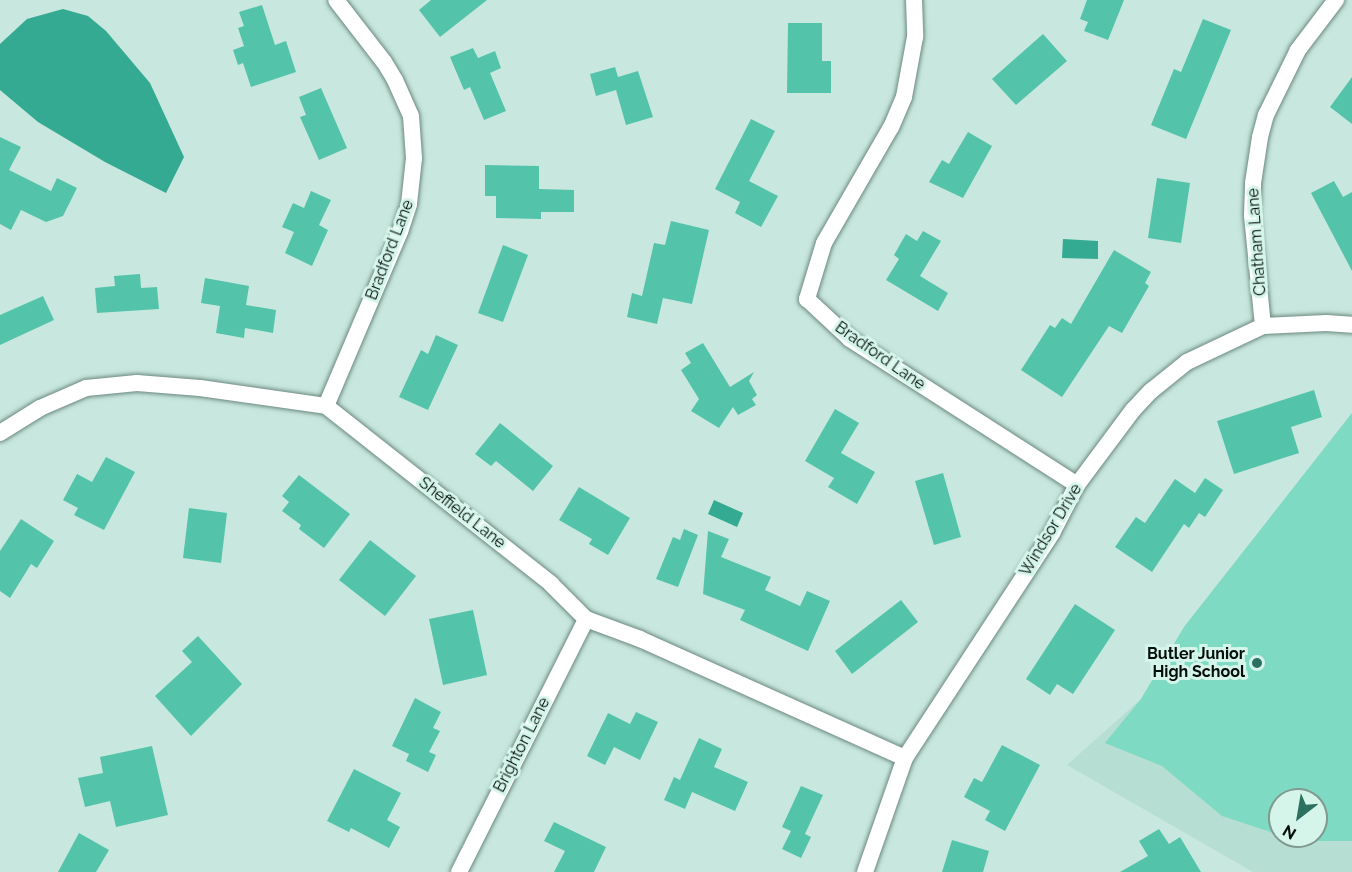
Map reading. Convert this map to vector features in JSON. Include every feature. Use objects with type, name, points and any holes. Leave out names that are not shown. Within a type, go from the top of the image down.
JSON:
[{"type":"street","name":"Bradford Lane","points":[[326,406],[410,204],[414,158],[411,116],[395,80],[384,62],[336,0]]},
{"type":"street","name":"Bradford Lane","points":[[914,0],[915,36],[904,97],[891,127],[824,243],[807,299],[850,339],[1077,485]]},
{"type":"street","name":"Chatham Lane","points":[[1263,326],[1252,215],[1252,193],[1260,137],[1266,116],[1298,50],[1336,0]]},
{"type":"street","name":"Windsor Drive","points":[[865,872],[906,758],[1052,533],[1077,485],[1133,410],[1172,373],[1208,350],[1263,326],[1326,323],[1352,325]]},
{"type":"street","points":[[0,433],[40,408],[87,388],[137,383],[200,388],[326,406]]},
{"type":"street","name":"Sheffield Lane","points":[[326,406],[551,584],[586,618],[640,639],[906,758]]},
{"type":"street","name":"Brighton Lane","points":[[459,872],[586,618]]},
{"type":"shaded area","points":[[63,9],[88,16],[106,31],[150,83],[184,157],[166,193],[105,162],[38,122],[0,90],[0,44],[27,19]]},
{"type":"shaded area","points":[[1063,239],[1098,241],[1098,259],[1062,258]]},
{"type":"shaded area","name":"Butler Junior High School","points":[[1352,413],[1352,872],[1253,872],[1067,765],[1141,699],[1184,627]]},
{"type":"shaded area","name":"Butler Junior High School","points":[[1352,413],[1352,841],[1328,841],[1328,788],[1268,788],[1268,831],[1222,816],[1162,766],[1105,743],[1141,699],[1184,627]]},
{"type":"shaded area","points":[[714,500],[743,513],[737,527],[708,514]]},
{"type":"building","points":[[431,0],[487,0],[440,37],[419,10]]},
{"type":"building","points":[[1087,0],[1124,0],[1108,40],[1084,31],[1088,22],[1080,19]]},
{"type":"building","points":[[262,5],[275,45],[286,41],[296,72],[251,87],[243,63],[238,65],[233,50],[244,46],[238,28],[244,26],[239,12]]},
{"type":"building","points":[[1203,19],[1231,30],[1186,139],[1151,125],[1174,69],[1181,72]]},
{"type":"building","points":[[788,23],[822,23],[822,61],[831,61],[831,93],[787,93]]},
{"type":"building","points":[[1043,34],[1067,61],[1016,105],[992,79]]},
{"type":"building","points":[[473,48],[478,58],[495,51],[501,68],[490,73],[506,111],[484,120],[470,87],[464,90],[450,57]]},
{"type":"building","points":[[615,67],[618,77],[638,71],[653,117],[626,125],[616,90],[596,96],[590,74]]},
{"type":"building","points":[[1352,77],[1352,124],[1330,107]]},
{"type":"building","points":[[321,88],[347,148],[319,160],[300,117],[306,115],[299,97]]},
{"type":"building","points":[[751,119],[775,131],[749,181],[778,196],[761,227],[735,213],[740,202],[715,189]]},
{"type":"building","points":[[968,132],[992,146],[963,198],[929,182],[942,160],[949,164]]},
{"type":"building","points":[[0,137],[21,147],[9,170],[51,191],[57,178],[77,188],[63,216],[46,222],[21,210],[11,230],[0,224]]},
{"type":"building","points":[[485,165],[539,166],[539,189],[574,190],[574,212],[541,212],[541,219],[496,218],[496,196],[485,196]]},
{"type":"building","points":[[1157,178],[1190,183],[1181,243],[1148,238]]},
{"type":"building","points":[[1334,181],[1343,197],[1352,192],[1352,271],[1311,193]]},
{"type":"building","points":[[311,191],[331,200],[319,225],[328,230],[312,266],[285,253],[294,232],[282,227],[293,203],[304,208]]},
{"type":"building","points":[[671,221],[709,230],[692,304],[663,298],[657,324],[627,317],[632,293],[642,296],[654,243],[665,245]]},
{"type":"building","points":[[923,231],[941,241],[920,276],[948,293],[938,311],[886,280],[899,259],[894,255],[906,234],[917,241]]},
{"type":"building","points":[[503,245],[528,255],[503,322],[478,313]]},
{"type":"building","points":[[1114,250],[1151,272],[1145,283],[1149,286],[1122,333],[1109,326],[1062,397],[1021,370],[1050,325],[1055,328],[1062,318],[1071,324]]},
{"type":"building","points":[[140,274],[141,288],[157,287],[159,309],[97,313],[95,288],[115,286],[114,276]]},
{"type":"building","points":[[205,278],[249,286],[246,305],[276,310],[273,333],[245,328],[244,338],[216,333],[220,306],[201,303]]},
{"type":"building","points":[[43,296],[54,320],[0,345],[0,315]]},
{"type":"building","points":[[436,335],[458,345],[428,410],[399,397],[421,350],[428,354]]},
{"type":"building","points":[[703,343],[730,387],[754,372],[749,381],[757,395],[752,399],[756,405],[738,415],[733,407],[719,428],[691,411],[699,399],[681,370],[691,363],[685,353]]},
{"type":"building","points":[[1314,390],[1322,417],[1291,427],[1299,453],[1234,474],[1217,421]]},
{"type":"building","points":[[835,409],[859,423],[841,453],[875,472],[857,504],[828,487],[834,478],[805,461]]},
{"type":"building","points":[[500,423],[553,466],[533,491],[496,461],[491,466],[475,454]]},
{"type":"building","points":[[106,457],[135,472],[104,530],[74,515],[78,508],[63,500],[77,474],[92,482]]},
{"type":"building","points":[[943,473],[961,537],[934,545],[915,481]]},
{"type":"building","points":[[299,475],[350,514],[324,548],[299,529],[301,525],[282,511],[289,502],[282,496]]},
{"type":"building","points":[[1205,478],[1223,490],[1205,517],[1199,513],[1189,528],[1184,524],[1152,572],[1115,547],[1136,517],[1145,523],[1175,479],[1195,493]]},
{"type":"building","points":[[579,487],[630,518],[608,555],[589,544],[592,539],[559,520]]},
{"type":"building","points":[[189,508],[227,513],[221,563],[183,558]]},
{"type":"building","points":[[21,519],[54,541],[37,568],[31,564],[10,598],[0,591],[0,551]]},
{"type":"building","points":[[684,529],[698,535],[678,587],[656,579],[673,537],[680,540]]},
{"type":"building","points":[[708,531],[729,539],[721,557],[771,577],[765,590],[800,606],[807,591],[830,601],[808,651],[740,620],[745,610],[703,594]]},
{"type":"building","points":[[370,540],[416,576],[385,616],[339,580]]},
{"type":"building","points":[[901,600],[918,622],[852,674],[835,651]]},
{"type":"building","points":[[1075,604],[1115,630],[1073,694],[1057,684],[1050,695],[1026,679]]},
{"type":"building","points":[[473,610],[487,675],[443,685],[429,619]]},
{"type":"building","points":[[198,636],[242,684],[191,736],[155,696],[192,662],[182,651]]},
{"type":"building","points":[[415,698],[441,712],[433,728],[440,731],[429,752],[436,755],[428,772],[406,761],[409,754],[392,746]]},
{"type":"building","points":[[636,712],[658,722],[640,760],[614,747],[605,765],[587,756],[608,713],[630,724]]},
{"type":"building","points":[[699,738],[722,749],[714,767],[748,782],[735,811],[692,792],[685,809],[664,800],[674,777],[680,780]]},
{"type":"building","points":[[1002,745],[1040,765],[1005,831],[985,820],[990,811],[964,797],[974,778],[982,782]]},
{"type":"building","points":[[152,746],[168,815],[116,827],[110,801],[85,807],[78,778],[103,773],[100,757]]},
{"type":"building","points":[[354,769],[401,793],[387,820],[400,827],[389,848],[351,828],[349,832],[327,821]]},
{"type":"building","points":[[801,786],[823,795],[805,834],[811,837],[801,858],[782,849],[791,831],[782,827]]},
{"type":"building","points":[[554,822],[606,847],[594,872],[554,872],[565,851],[544,841]]},
{"type":"building","points":[[1159,829],[1169,844],[1180,837],[1201,872],[1120,872],[1148,856],[1139,841]]},
{"type":"building","points":[[79,833],[109,850],[96,872],[58,872]]},
{"type":"building","points":[[952,840],[989,851],[983,872],[942,872]]},
{"type":"place","name":"Butler Junior High School","points":[[1257,663]]}]
